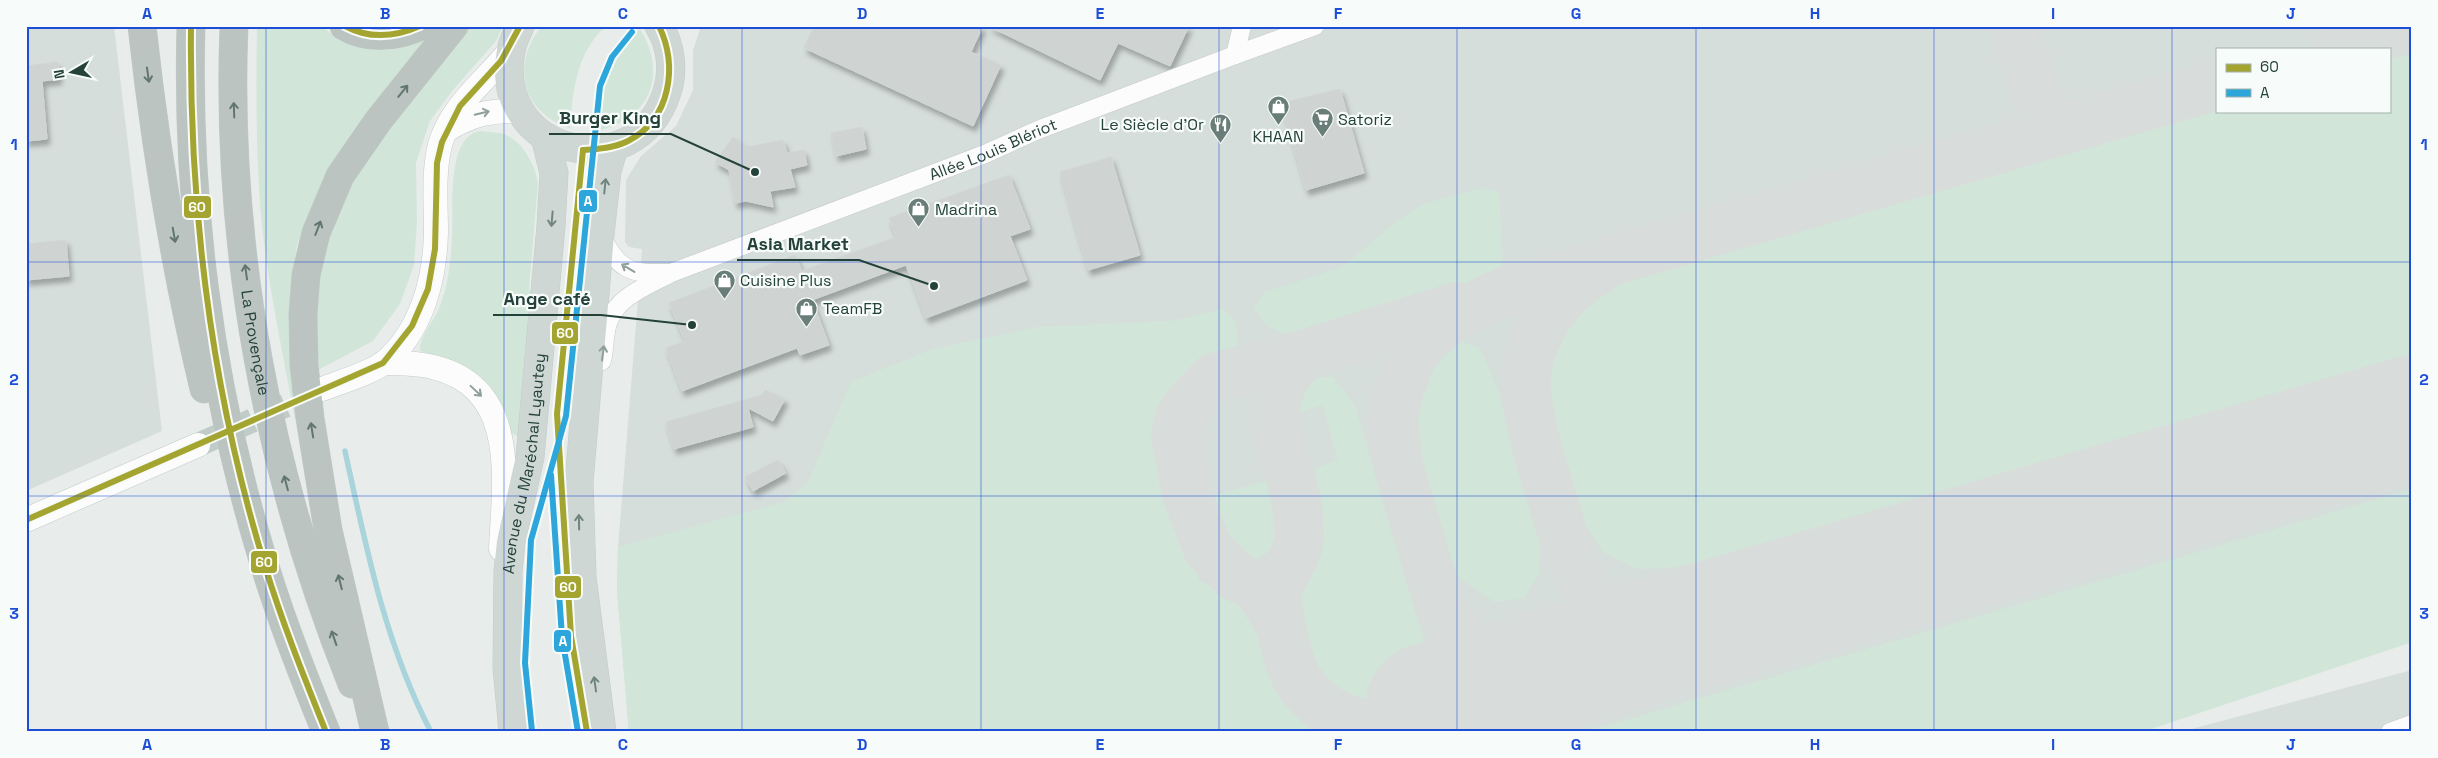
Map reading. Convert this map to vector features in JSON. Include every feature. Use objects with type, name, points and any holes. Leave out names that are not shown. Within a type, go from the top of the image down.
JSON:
[{"type":"highway","points":[[142,26],[162,168],[194,347],[223,458],[258,543],[296,657],[326,732]]},
{"type":"highway","points":[[191,26],[194,164],[201,255],[226,414],[258,543]]},
{"type":"highway","name":"La Provençale","points":[[234,26],[233,108],[238,195],[244,256],[268,404],[284,477],[316,585],[336,644],[373,732]]},
{"type":"highway","points":[[344,26],[372,35],[394,34],[421,26]]},
{"type":"highway","points":[[373,732],[328,530],[310,418],[304,366],[303,314],[306,275],[316,234],[340,176],[378,120],[454,26]]},
{"type":"main road","points":[[516,37],[509,83],[513,100],[520,112],[532,127],[545,136],[567,147],[583,150],[614,147],[634,138],[653,121],[664,104],[670,85],[671,65],[666,32]]},
{"type":"main road","points":[[322,389],[383,363],[401,345],[416,323],[426,300],[433,272],[436,234],[437,162],[440,144],[463,102],[516,37]]},
{"type":"main road","points":[[448,129],[461,121],[486,112],[520,112]]},
{"type":"main road","name":"Avenue du Maréchal Lyautey","points":[[512,732],[507,667],[508,571],[512,542],[530,457],[550,235],[554,180],[552,162],[545,136]]},
{"type":"main road","points":[[602,732],[582,577],[579,499],[600,234],[607,171],[614,147]]},
{"type":"main road","points":[[383,363],[434,367],[451,374],[474,388],[488,403],[498,422],[503,445],[504,470],[498,622],[499,670],[504,706],[512,732]]},
{"type":"main road","points":[[26,520],[198,445]]},
{"type":"street","points":[[1235,54],[1242,26]]},
{"type":"street","name":"Allée Louis Blériot","points":[[671,273],[985,154],[1038,130],[1235,54],[1315,26]]},
{"type":"street","points":[[600,234],[614,256],[628,270],[644,274],[671,273]]},
{"type":"street","points":[[582,452],[609,321],[625,298],[671,273]]},
{"type":"street","points":[[2390,732],[2412,724]]},
{"type":"shaded area","points":[[26,26],[114,26],[162,431],[26,491]]},
{"type":"shaded area","points":[[704,26],[2412,26],[2412,642],[2142,732],[629,732],[617,591],[618,547],[642,249],[629,247],[625,242],[626,180],[641,156],[676,126],[693,90],[693,50],[700,29]]},
{"type":"shaded area","points":[[2412,670],[2412,732],[2180,732]]},
{"type":"green space","points":[[257,26],[321,26],[340,40],[367,48],[389,50],[429,39],[328,176],[308,215],[297,246],[291,292],[301,419],[295,419],[274,305],[261,219],[256,88]]},
{"type":"green space","points":[[468,26],[503,26],[496,41],[452,91],[430,121],[416,163],[417,222],[414,265],[400,304],[373,341],[318,370],[314,319],[317,269],[350,177]]},
{"type":"green space","points":[[542,26],[606,26],[588,48],[582,60],[575,86],[570,128],[554,121],[541,111],[532,99],[526,86],[524,71],[526,56],[532,41]]},
{"type":"green space","points":[[640,29],[649,46],[653,63],[653,79],[649,94],[641,106],[629,117],[614,125],[596,131],[603,87],[607,75],[618,54]]},
{"type":"green space","points":[[2412,49],[2412,354],[1681,567],[1638,569],[1603,552],[1580,515],[1558,448],[1549,391],[1557,345],[1578,311],[1613,284],[2216,106],[2216,112],[2390,112],[2390,55]]},
{"type":"green space","points":[[480,131],[500,133],[514,140],[530,160],[538,183],[529,290],[539,291],[520,437],[510,433],[467,370],[452,360],[420,351],[422,340],[440,306],[447,281],[452,246],[456,160],[461,146],[469,136]]},
{"type":"green space","points":[[1481,188],[1499,192],[1503,272],[1287,335],[1266,325],[1254,308],[1265,292],[1342,267],[1395,223],[1421,205]]},
{"type":"green space","points":[[1223,309],[1235,321],[1239,347],[1188,370],[1158,406],[1155,450],[1171,518],[1200,581],[1237,598],[1253,621],[1292,713],[1318,732],[629,732],[617,591],[618,547],[784,502],[807,484],[851,382],[933,349],[1038,327],[1171,321]]},
{"type":"green space","points":[[1456,339],[1480,348],[1498,390],[1540,544],[1539,574],[1524,598],[1495,602],[1459,578],[1429,499],[1414,438],[1419,388],[1437,359]]},
{"type":"green space","points":[[1333,377],[1355,406],[1424,642],[1399,649],[1409,687],[1362,699],[1334,687],[1314,664],[1295,602],[1318,552],[1322,520],[1310,470],[1338,460],[1323,405],[1297,413],[1298,397],[1309,378]]},
{"type":"green space","points":[[1269,480],[1277,506],[1277,531],[1272,550],[1255,559],[1237,545],[1226,533],[1212,496]]},
{"type":"green space","points":[[2412,489],[2412,642],[2142,732],[1585,732]]},
{"type":"building","points":[[814,26],[983,26],[971,52],[1001,65],[973,126],[804,48]]},
{"type":"building","points":[[988,26],[1189,26],[1170,66],[1118,43],[1100,80]]},
{"type":"building","points":[[58,62],[59,79],[42,81],[47,139],[26,141],[26,66]]},
{"type":"building","name":"Satoriz","points":[[1340,89],[1364,173],[1306,190],[1281,103]]},
{"type":"building","points":[[862,127],[866,149],[836,156],[831,133]]},
{"type":"building","points":[[733,137],[748,147],[783,140],[787,153],[804,150],[807,165],[790,169],[795,187],[770,191],[773,207],[746,201],[735,203],[729,170],[715,162]]},
{"type":"building","points":[[1111,157],[1140,255],[1088,270],[1060,172]]},
{"type":"building","points":[[1009,175],[1030,229],[1010,236],[1027,280],[926,318],[906,265],[812,300],[829,345],[800,355],[797,348],[682,391],[666,348],[685,341],[669,303],[795,255],[802,271],[896,237],[889,218]]},
{"type":"building","points":[[66,240],[69,276],[26,280],[26,244]]},
{"type":"building","points":[[765,390],[785,399],[773,421],[748,408],[753,427],[674,449],[666,422],[762,395]]},
{"type":"building","points":[[778,460],[786,473],[753,491],[745,477]]},
{"type":"waterway","points":[[345,451],[369,559],[389,630],[415,699],[431,732]]},
{"type":"taxiway","points":[[2015,26],[2032,82],[2038,97],[2046,109],[2055,118],[2066,124],[2086,123]]},
{"type":"taxiway","points":[[2342,48],[2412,27]]},
{"type":"taxiway","points":[[1571,665],[1516,667],[1482,655],[1455,631],[1436,595],[1398,465],[1393,419],[1397,396],[1411,358],[1426,339],[1453,316],[1504,292],[2216,85]]},
{"type":"taxiway","points":[[1598,270],[1567,293],[1543,324],[1535,341],[1526,379],[1531,423],[1563,536],[1572,561],[1584,583],[1600,602],[1619,615],[1673,635]]},
{"type":"taxiway","points":[[1305,354],[1287,376],[1277,396],[1274,415],[1282,452],[1295,493],[1299,535],[1295,553],[1281,579],[1278,589],[1277,599],[1280,624],[1257,587],[1234,575],[1208,549],[1187,495],[1176,437],[1179,420],[1187,406],[1214,378],[1305,354],[1456,307]]},
{"type":"taxiway","points":[[1280,624],[1289,659],[1297,678],[1318,703],[1337,716],[1358,723],[1369,723],[1428,706]]},
{"type":"runway","points":[[1428,706],[2412,418]]},
{"type":"tunnel","points":[[198,445],[322,389]]},
{"type":"transit line","name":"60","points":[[191,26],[191,95],[199,231],[217,366],[246,500],[265,566],[286,629],[326,732]]},
{"type":"transit line","name":"60","points":[[345,26],[373,35],[392,34],[420,26]]},
{"type":"transit line","name":"60","points":[[26,520],[383,363],[412,326],[428,289],[435,249],[437,163],[442,142],[460,106],[501,61],[520,26]]},
{"type":"transit line","name":"60","points":[[583,150],[606,148],[628,141],[654,119],[662,105],[667,90],[669,74],[665,42],[659,26]]},
{"type":"transit line","name":"A","points":[[532,731],[525,663],[531,540],[566,416],[600,86],[612,57],[632,32]]},
{"type":"transit line","name":"60","points":[[583,150],[557,414],[571,636],[587,732]]},
{"type":"transit line","name":"A","points":[[551,475],[562,637],[578,732]]},
{"type":"place","name":"KHAAN","points":[[1278,126]]},
{"type":"place","name":"Satoriz","points":[[1322,138]]},
{"type":"place","name":"Le Siècle d'Or","points":[[1220,143]]},
{"type":"place","name":"Burger King","points":[[755,172]]},
{"type":"place","name":"Madrina","points":[[919,228]]},
{"type":"place","name":"Asia Market","points":[[934,286]]},
{"type":"place","name":"Cuisine Plus","points":[[724,299]]},
{"type":"place","name":"Ange café","points":[[692,325]]},
{"type":"place","name":"TeamFB","points":[[807,327]]}]
